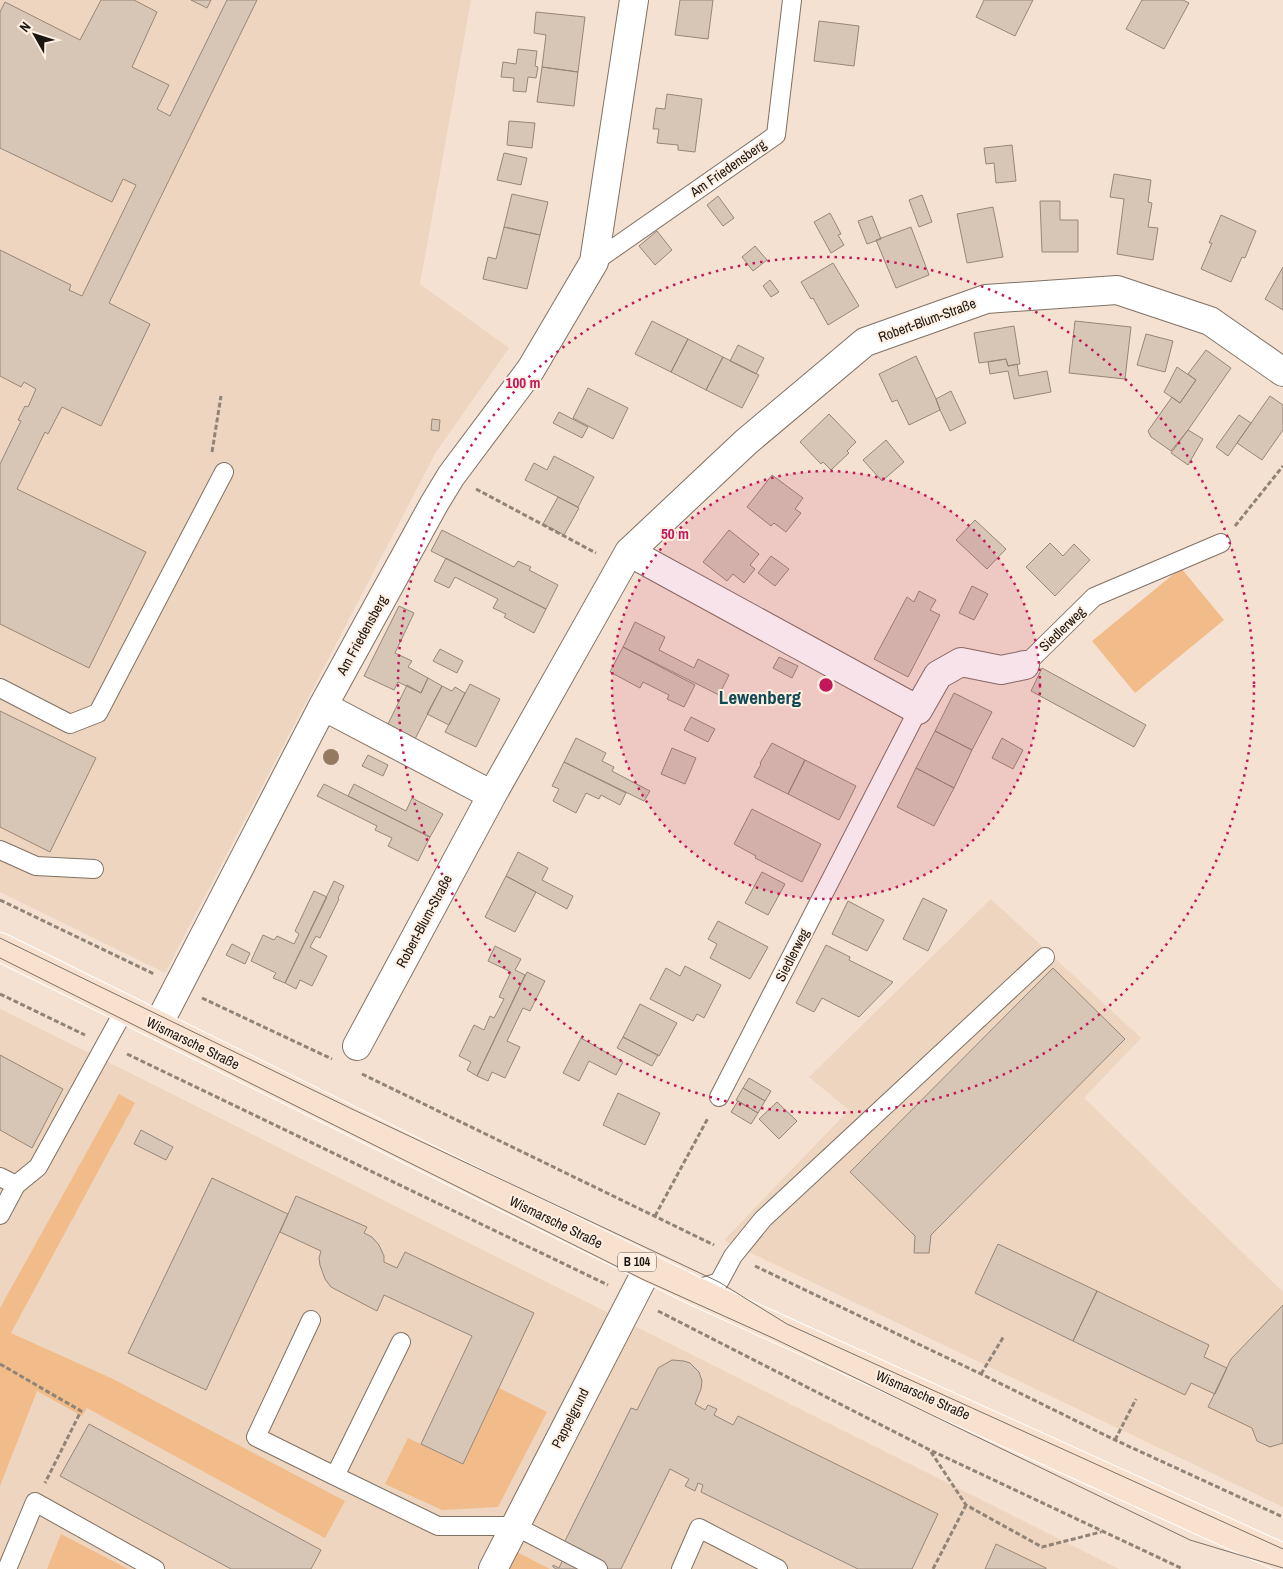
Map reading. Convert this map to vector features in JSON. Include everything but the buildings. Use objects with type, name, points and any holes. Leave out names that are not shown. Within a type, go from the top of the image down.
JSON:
[{"type":"main road","name":"Wismarsche Straße","points":[[0,947],[693,1290],[1283,1558]]},
{"type":"street","name":"Am Friedensberg","points":[[158,1026],[323,706],[438,497],[451,476],[531,369],[594,262],[634,0]]},
{"type":"street","name":"Robert-Blum-Straße","points":[[350,1060],[492,796],[625,559],[746,442],[865,342],[986,300],[1117,290],[1210,321],[1283,372]]},
{"type":"street","points":[[625,559],[771,630],[918,710]]},
{"type":"street","name":"Siedlerweg","points":[[918,710],[938,675],[961,662],[1002,670],[1025,665]]},
{"type":"street","points":[[323,706],[492,796]]},
{"type":"street","name":"Pappelgrund","points":[[492,1569],[648,1268]]},
{"type":"lane","name":"Am Friedensberg","points":[[594,262],[776,135],[792,0]]},
{"type":"lane","points":[[0,688],[70,724],[98,713],[224,472]]},
{"type":"lane","name":"Siedlerweg","points":[[1025,665],[1094,598],[1221,543]]},
{"type":"lane","name":"Siedlerweg","points":[[719,1098],[918,710]]},
{"type":"lane","points":[[0,850],[36,866],[94,870]]},
{"type":"lane","points":[[693,1290],[719,1282],[733,1256],[763,1219],[1045,958]]},
{"type":"lane","points":[[0,1215],[16,1185],[38,1167],[125,1009]]},
{"type":"lane","points":[[0,1177],[16,1185]]},
{"type":"lane","points":[[312,1320],[256,1437],[438,1526],[514,1526],[598,1569]]},
{"type":"lane","points":[[335,1476],[401,1342]]},
{"type":"lane","points":[[7,1569],[35,1502],[155,1569]]},
{"type":"lane","points":[[681,1569],[699,1528],[778,1569]]},
{"type":"path","points":[[212,456],[221,396]]},
{"type":"path","points":[[1221,543],[1283,466]]},
{"type":"path","points":[[495,500],[625,559]]},
{"type":"path","points":[[0,900],[178,986],[350,1060],[733,1256],[1115,1440],[1283,1517]]},
{"type":"path","points":[[0,994],[632,1298],[930,1450],[1183,1569]]},
{"type":"path","points":[[655,1216],[719,1098]]},
{"type":"path","points":[[981,1374],[1004,1336]]},
{"type":"path","points":[[0,1364],[81,1411],[35,1502]]},
{"type":"path","points":[[1115,1440],[1136,1399]]},
{"type":"path","points":[[930,1450],[966,1505],[1042,1547],[1102,1532]]},
{"type":"path","points":[[933,1569],[966,1505]]},
{"type":"shaded area","points":[[0,0],[471,0],[420,284],[509,348],[436,452],[165,973],[0,892]]},
{"type":"shaded area","points":[[1181,568],[1224,620],[1135,693],[1092,641]]},
{"type":"shaded area","points":[[991,899],[1141,1038],[1084,1098],[1283,1292],[1283,1507],[724,1240],[849,1110],[809,1077]]},
{"type":"shaded area","points":[[0,1009],[128,1072],[1119,1569],[0,1569]]},
{"type":"shaded area","points":[[119,1094],[135,1103],[11,1333],[113,1379],[345,1501],[325,1538],[87,1408],[82,1416],[37,1391],[0,1486],[0,1308]]},
{"type":"shaded area","points":[[499,1388],[547,1412],[498,1507],[442,1510],[385,1484],[408,1438],[463,1464]]},
{"type":"shaded area","points":[[61,1534],[128,1569],[47,1569]]},
{"type":"shaded area","points":[[511,1549],[550,1569],[500,1569]]},
{"type":"tram line","points":[[0,938],[352,1109],[719,1282],[787,1324],[1283,1549]]},
{"type":"tram line","points":[[0,958],[642,1279],[775,1339],[1190,1540],[1283,1568]]},
{"type":"district","name":"Lewenberg","points":[[760,697]]}]
